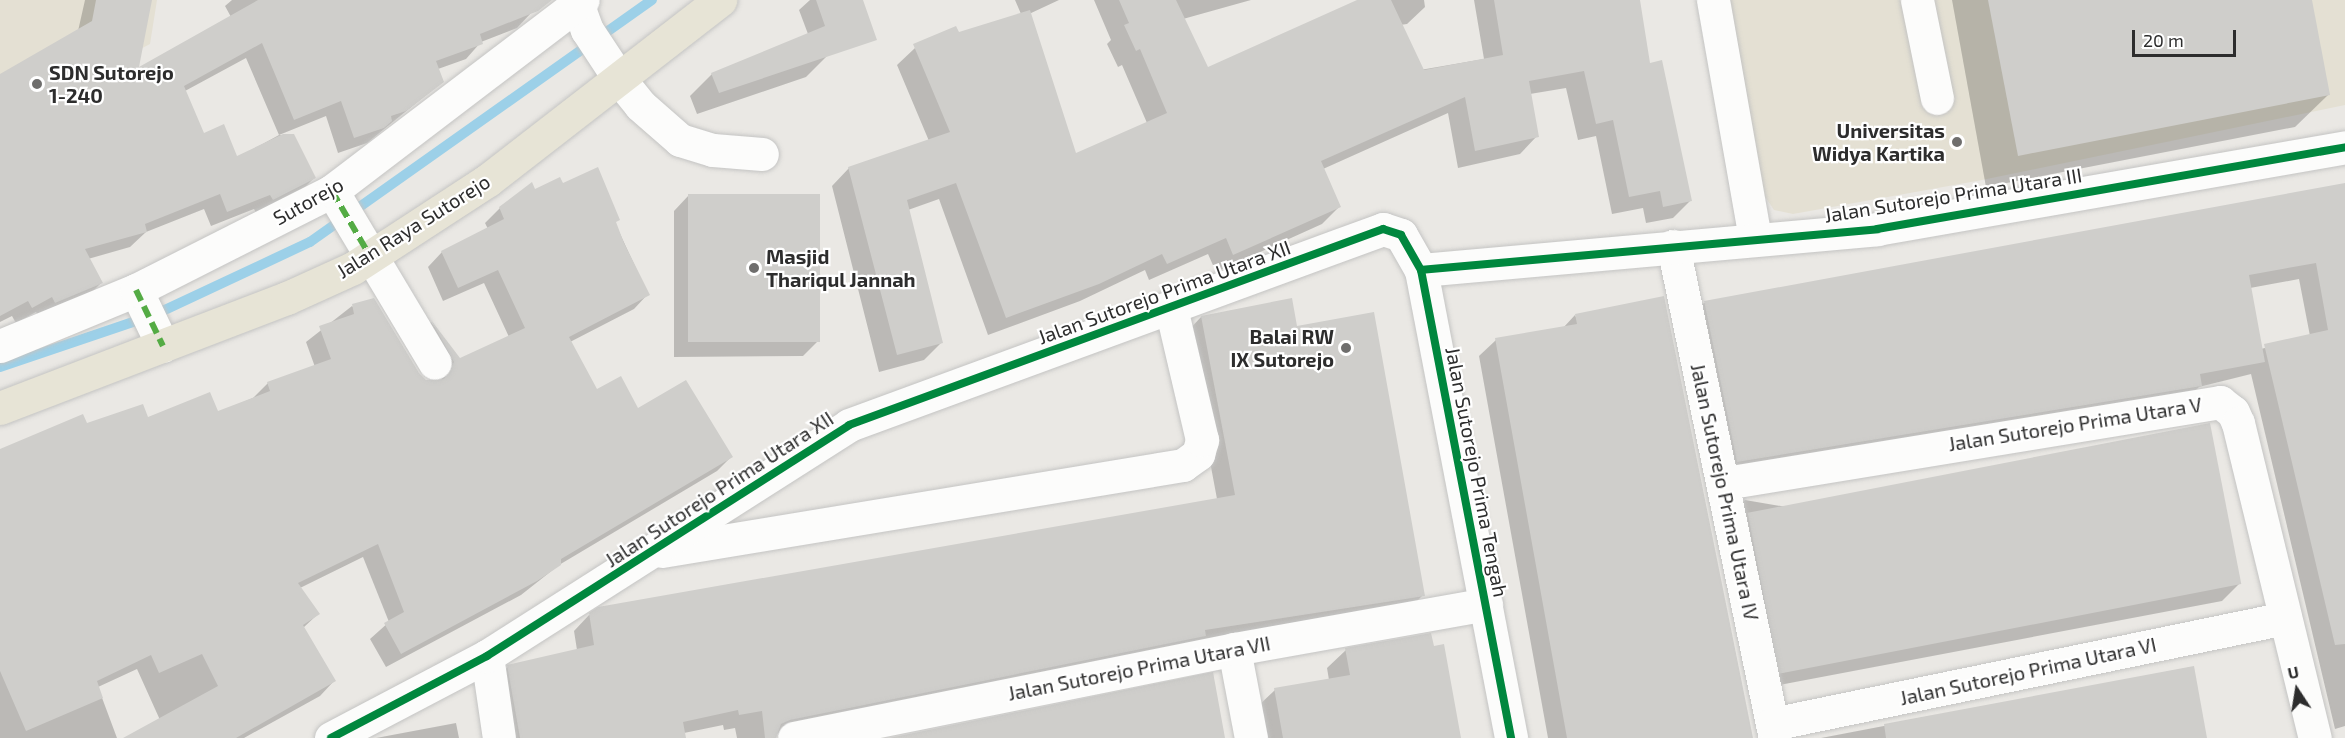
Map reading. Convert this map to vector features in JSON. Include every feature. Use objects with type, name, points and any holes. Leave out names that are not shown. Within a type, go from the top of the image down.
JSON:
[{"type":"main road","name":"Jalan Raya Sutorejo","points":[[0,408],[148,315],[304,291],[365,249],[488,180],[591,28],[720,0]]},
{"type":"street","points":[[1713,0],[1755,239]]},
{"type":"street","points":[[1917,0],[1937,98]]},
{"type":"street","points":[[591,28],[640,105],[680,140],[713,150],[762,154]]},
{"type":"street","name":"Sutorejo","points":[[0,346],[148,315],[591,28]]},
{"type":"street","name":"Jalan Sutorejo Prima Utara III","points":[[1421,270],[1876,229],[2345,147]]},
{"type":"street","points":[[333,195],[435,363]]},
{"type":"street","name":"Jalan Sutorejo Prima Tengah","points":[[1383,228],[1401,235],[1421,270],[1510,738]]},
{"type":"street","name":"Jalan Sutorejo Prima Utara XII","points":[[331,738],[486,656],[653,552],[772,471],[863,419],[1172,308],[1383,228]]},
{"type":"street","name":"Jalan Sutorejo Prima Utara IV","points":[[1673,246],[1725,483],[1774,731]]},
{"type":"street","name":"Jalan Sutorejo Prima Utara XII","points":[[653,552],[1183,465],[1198,454],[1203,440],[1172,308]]},
{"type":"street","name":"Jalan Sutorejo Prima Utara V","points":[[1725,483],[2220,402],[2233,412],[2238,423],[2315,738]]},
{"type":"street","name":"Jalan Sutorejo Prima Utara VII","points":[[794,738],[1234,649],[1486,604]]},
{"type":"street","name":"Jalan Sutorejo Prima Utara VI","points":[[1774,731],[2285,618]]},
{"type":"street","points":[[1234,649],[1251,738]]},
{"type":"street","points":[[486,656],[500,738]]},
{"type":"shaded area","name":"SDN Sutorejo 1-240","points":[[0,0],[157,0],[150,44],[0,123]]},
{"type":"shaded area","name":"Universitas Widya Kartika","points":[[1724,0],[2345,0],[2345,105],[1982,180],[1793,214],[1774,210],[1760,189]]},
{"type":"building","points":[[96,0],[152,0],[139,67],[258,0],[552,0],[538,11],[480,34],[483,44],[436,61],[444,82],[406,111],[391,116],[392,121],[384,128],[354,138],[341,101],[294,120],[262,43],[184,86],[204,133],[224,124],[237,156],[283,134],[294,134],[316,178],[273,200],[270,195],[227,212],[220,194],[145,224],[147,232],[85,249],[103,283],[55,303],[52,297],[32,308],[28,301],[0,316],[0,74],[92,21]]},
{"type":"building","points":[[816,0],[863,0],[877,40],[719,93],[711,73],[825,26]]},
{"type":"building","points":[[1119,0],[1176,0],[1208,67],[1357,0],[1391,0],[1424,70],[1503,55],[1494,0],[1640,0],[1650,63],[1662,60],[1692,201],[1663,207],[1660,191],[1629,197],[1613,120],[1596,124],[1584,71],[1529,81],[1539,137],[1475,151],[1465,97],[1321,161],[1341,207],[1233,255],[1226,238],[1167,264],[1162,254],[1099,284],[1006,318],[956,183],[907,200],[943,343],[897,355],[848,167],[950,132],[913,44],[956,26],[959,32],[1030,10],[1076,153],[1167,113],[1140,49],[1136,51],[1124,25],[1129,23]]},
{"type":"building","points":[[1988,0],[2312,0],[2330,95],[2018,156]]},
{"type":"building","points":[[598,167],[620,220],[616,222],[624,243],[650,295],[569,337],[597,389],[621,376],[638,408],[686,380],[733,457],[561,559],[561,565],[537,581],[401,654],[384,623],[404,612],[378,544],[298,583],[320,614],[303,625],[336,681],[236,738],[123,738],[218,686],[202,654],[159,673],[151,655],[97,681],[103,698],[26,731],[0,671],[0,449],[83,414],[87,423],[143,404],[148,417],[210,392],[218,411],[270,391],[267,382],[331,359],[319,326],[354,314],[352,304],[374,298],[419,373],[426,380],[444,379],[454,362],[431,320],[460,358],[525,328],[498,270],[458,288],[441,251],[504,219],[499,207],[532,182],[535,189],[560,177],[563,183]]},
{"type":"building","points":[[2345,183],[2345,644],[2335,645],[2264,344],[2328,330],[2316,263],[2249,275],[2265,362],[2200,374],[2202,386],[1737,462],[1704,301]]},
{"type":"building","name":"Masjid Thariqul Jannah","points":[[688,194],[820,194],[820,342],[688,342]]},
{"type":"building","points":[[1664,296],[1753,738],[1567,738],[1495,338],[1577,324],[1575,314]]},
{"type":"building","points":[[1292,298],[1297,326],[1374,312],[1425,596],[1205,630],[1206,636],[790,720],[781,724],[776,738],[765,738],[762,711],[739,715],[738,710],[683,722],[686,738],[520,738],[507,665],[594,645],[589,613],[598,607],[1235,495],[1201,316]]},
{"type":"building","points":[[2210,423],[2241,584],[1779,674],[1748,513]]},
{"type":"building","points":[[1431,633],[1434,646],[1444,644],[1461,738],[1283,738],[1274,688],[1350,675],[1345,648]]},
{"type":"building","points":[[2194,666],[2207,738],[1886,738],[1884,724]]},
{"type":"building","points":[[1213,672],[1225,738],[889,738]]},
{"type":"waterway","points":[[0,367],[154,315],[310,242],[652,0]]},
{"type":"marked path","points":[[332,191],[370,256]]},
{"type":"marked path","points":[[136,290],[163,346]]},
{"type":"cycle path","points":[[1421,270],[1877,229],[2345,147]]},
{"type":"cycle path","points":[[331,738],[487,656],[849,425],[1383,229],[1401,235],[1421,270],[1511,738]]},
{"type":"place","name":"SDN Sutorejo 1-240","points":[[37,84]]},
{"type":"place","name":"Universitas Widya Kartika","points":[[1957,142]]},
{"type":"place","name":"Masjid Thariqul Jannah","points":[[754,268]]},
{"type":"place","name":"Balai RW IX Sutorejo","points":[[1346,348]]}]
